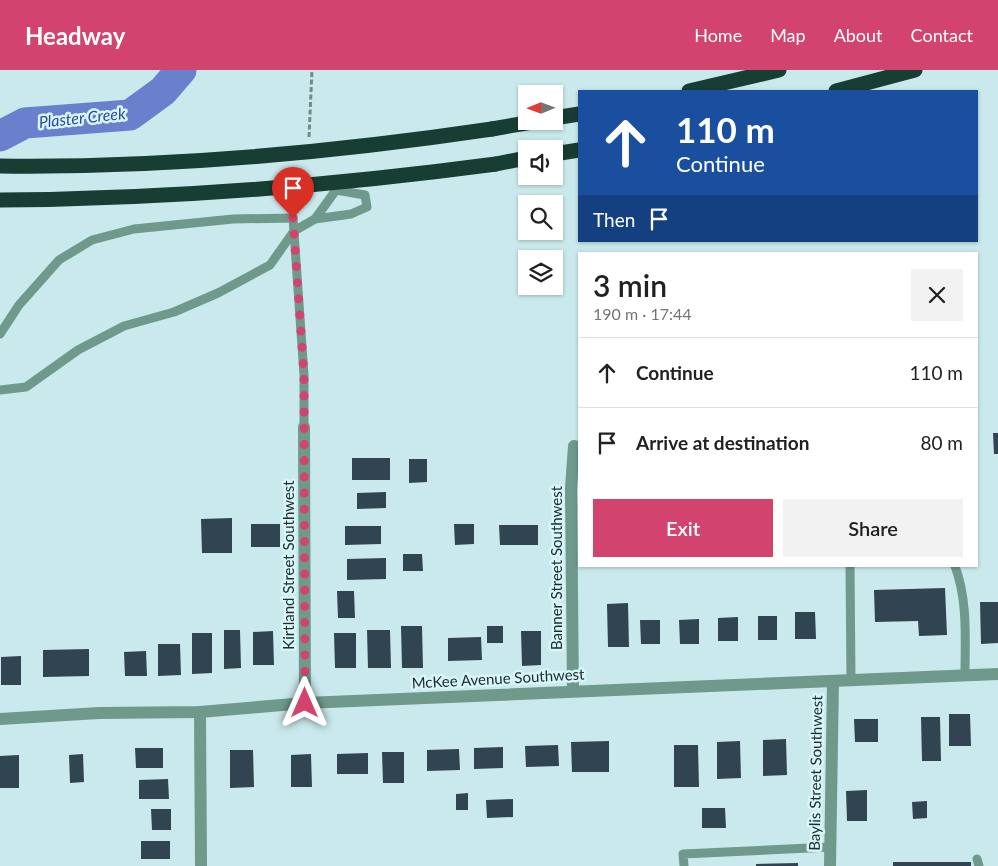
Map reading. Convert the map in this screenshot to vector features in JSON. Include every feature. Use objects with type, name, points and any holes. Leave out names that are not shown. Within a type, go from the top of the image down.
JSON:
[{"type":"highway","points":[[693,90],[779,70]]},
{"type":"highway","points":[[840,90],[915,70]]},
{"type":"highway","points":[[563,117],[578,114]]},
{"type":"highway","points":[[0,166],[132,164],[210,160],[352,147],[518,124]]},
{"type":"highway","points":[[563,153],[578,150]]},
{"type":"highway","points":[[0,200],[111,199],[209,194],[361,181],[518,160]]},
{"type":"street","name":"Kirtland Street Southwest","points":[[304,427],[305,703]]},
{"type":"street","name":"Banner Street Southwest","points":[[573,691],[571,488],[574,446]]},
{"type":"street","name":"McKee Avenue Southwest","points":[[0,719],[99,713],[200,712],[305,703],[998,674]]},
{"type":"street","name":"Baylis Street Southwest","points":[[830,866],[833,681]]},
{"type":"street","points":[[200,712],[201,866]]},
{"type":"lane","points":[[0,390],[26,387],[78,350],[124,326],[174,312],[218,293],[270,265],[294,231],[315,219],[351,214],[367,207],[365,195],[336,190],[315,219]]},
{"type":"lane","points":[[0,334],[19,305],[59,260],[92,240],[134,229],[233,219],[293,218],[304,375],[304,427]]},
{"type":"lane","points":[[850,567],[850,680]]},
{"type":"lane","points":[[955,567],[965,604],[965,675]]},
{"type":"lane","points":[[684,866],[683,854],[830,847]]},
{"type":"building","points":[[993,433],[998,433],[998,454],[994,454]]},
{"type":"building","points":[[352,458],[390,458],[390,480],[352,480]]},
{"type":"building","points":[[409,459],[427,459],[427,482],[409,483]]},
{"type":"building","points":[[386,492],[386,508],[357,509],[357,493]]},
{"type":"building","points":[[232,518],[232,553],[202,553],[201,519]]},
{"type":"building","points":[[251,524],[280,524],[280,547],[251,547]]},
{"type":"building","points":[[454,524],[474,524],[474,544],[455,545]]},
{"type":"building","points":[[499,525],[538,525],[538,545],[500,545]]},
{"type":"building","points":[[345,526],[381,526],[381,544],[345,545]]},
{"type":"building","points":[[403,554],[422,554],[423,571],[403,571]]},
{"type":"building","points":[[386,558],[386,579],[347,580],[347,559]]},
{"type":"building","points":[[945,588],[947,635],[919,636],[918,621],[875,622],[874,590]]},
{"type":"building","points":[[337,591],[354,591],[355,618],[338,618]]},
{"type":"building","points":[[980,602],[998,602],[998,643],[981,644]]},
{"type":"building","points":[[628,603],[629,647],[608,647],[607,604]]},
{"type":"building","points":[[795,612],[815,612],[816,639],[795,639]]},
{"type":"building","points":[[758,616],[777,616],[777,640],[758,640]]},
{"type":"building","points":[[738,617],[738,641],[718,641],[718,618]]},
{"type":"building","points":[[699,619],[699,644],[680,644],[679,620]]},
{"type":"building","points":[[640,620],[660,620],[660,644],[641,644]]},
{"type":"building","points":[[401,626],[422,626],[423,668],[402,668]]},
{"type":"building","points":[[487,626],[503,626],[503,643],[487,643]]},
{"type":"building","points":[[224,630],[240,630],[241,668],[224,669]]},
{"type":"building","points":[[367,630],[390,630],[391,668],[368,668]]},
{"type":"building","points":[[273,631],[274,665],[253,665],[253,632]]},
{"type":"building","points":[[521,631],[541,631],[541,665],[522,666]]},
{"type":"building","points":[[192,633],[212,633],[212,673],[192,674]]},
{"type":"building","points":[[334,633],[356,633],[356,668],[335,668]]},
{"type":"building","points":[[481,637],[482,660],[448,661],[448,638]]},
{"type":"building","points":[[158,644],[180,644],[181,675],[158,676]]},
{"type":"building","points":[[89,649],[89,676],[43,677],[43,650]]},
{"type":"building","points":[[146,651],[147,676],[125,676],[124,652]]},
{"type":"building","points":[[21,656],[21,685],[1,685],[1,657]]},
{"type":"building","points":[[949,714],[970,714],[971,746],[949,746]]},
{"type":"building","points":[[921,717],[940,717],[941,761],[922,761]]},
{"type":"building","points":[[854,719],[878,719],[878,742],[855,742]]},
{"type":"building","points":[[786,739],[787,775],[763,776],[763,740]]},
{"type":"building","points":[[609,741],[609,772],[572,772],[571,742]]},
{"type":"building","points":[[740,741],[741,778],[717,779],[717,742]]},
{"type":"building","points":[[558,745],[559,766],[526,767],[525,746]]},
{"type":"building","points":[[674,745],[698,745],[699,787],[674,787]]},
{"type":"building","points":[[503,747],[503,768],[474,769],[474,748]]},
{"type":"building","points":[[135,748],[163,748],[163,768],[136,768]]},
{"type":"building","points":[[459,749],[460,770],[427,771],[427,750]]},
{"type":"building","points":[[230,750],[253,750],[254,787],[230,788]]},
{"type":"building","points":[[382,752],[404,752],[404,783],[383,783]]},
{"type":"building","points":[[368,753],[368,774],[337,774],[337,754]]},
{"type":"building","points":[[83,754],[84,782],[70,783],[69,755]]},
{"type":"building","points":[[311,754],[312,787],[291,787],[291,755]]},
{"type":"building","points":[[19,755],[19,788],[0,788],[0,756]]},
{"type":"building","points":[[168,779],[169,799],[139,799],[139,780]]},
{"type":"building","points":[[867,790],[867,821],[847,821],[846,791]]},
{"type":"building","points":[[468,793],[468,810],[456,810],[456,794]]},
{"type":"building","points":[[513,799],[513,817],[487,818],[486,800]]},
{"type":"building","points":[[927,801],[927,818],[913,819],[912,802]]},
{"type":"building","points":[[702,808],[725,808],[726,828],[702,828]]},
{"type":"building","points":[[151,809],[171,809],[171,830],[152,830]]},
{"type":"building","points":[[141,841],[170,841],[170,859],[141,859]]},
{"type":"building","points":[[893,862],[971,862],[971,866],[893,866]]},
{"type":"building","points":[[798,863],[798,866],[756,866],[756,864]]},
{"type":"waterway","name":"Plaster Creek","points":[[0,136],[25,123],[130,115],[163,91],[181,70]]},
{"type":"route","points":[[293,218],[304,375],[305,703]]}]
